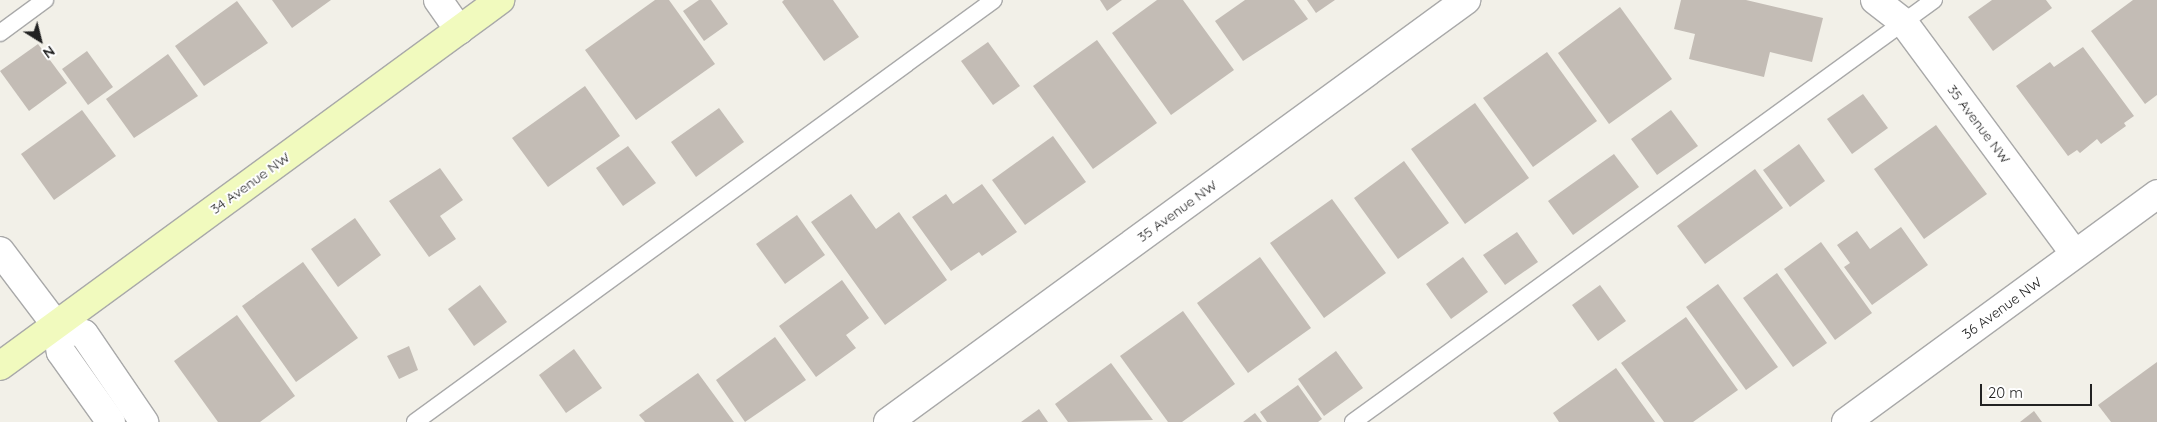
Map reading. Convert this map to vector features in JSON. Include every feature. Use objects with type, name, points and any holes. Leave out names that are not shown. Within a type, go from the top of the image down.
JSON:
[{"type":"street","points":[[438,0],[459,30]]},
{"type":"street","name":"34 Avenue NW","points":[[0,366],[500,0]]},
{"type":"street","name":"35 Avenue NW","points":[[888,422],[1466,0]]},
{"type":"street","name":"35 Avenue NW","points":[[1875,0],[1904,23],[2076,254]]},
{"type":"street","name":"36 Avenue NW","points":[[1846,422],[2157,194]]},
{"type":"street","points":[[0,251],[56,326],[61,352],[111,422]]},
{"type":"street","points":[[56,326],[84,334],[144,422]]},
{"type":"lane","points":[[0,33],[45,0]]},
{"type":"lane","points":[[415,422],[994,0]]},
{"type":"lane","points":[[1354,422],[1934,0]]},
{"type":"building","points":[[272,0],[331,0],[292,28]]},
{"type":"building","points":[[655,0],[669,0],[715,64],[636,120],[585,50]]},
{"type":"building","points":[[699,0],[711,0],[728,24],[704,41],[683,11]]},
{"type":"building","points":[[784,0],[833,0],[859,37],[824,61],[782,2]]},
{"type":"building","points":[[1100,0],[1122,0],[1107,11]]},
{"type":"building","points":[[1157,0],[1183,0],[1234,70],[1171,115],[1112,33]]},
{"type":"building","points":[[1245,0],[1294,0],[1308,19],[1243,61],[1215,21]]},
{"type":"building","points":[[1307,0],[1335,0],[1316,13]]},
{"type":"building","points":[[1681,0],[1746,0],[1823,18],[1812,62],[1770,52],[1764,77],[1689,59],[1695,34],[1674,29]]},
{"type":"building","points":[[1992,0],[2046,0],[2052,8],[1993,51],[1968,17]]},
{"type":"building","points":[[2133,0],[2157,0],[2157,95],[2145,104],[2091,31]]},
{"type":"building","points":[[237,1],[268,43],[204,86],[175,46]]},
{"type":"building","points":[[1620,7],[1672,79],[1609,124],[1558,53]]},
{"type":"building","points":[[1097,40],[1157,123],[1093,169],[1033,86]]},
{"type":"building","points":[[988,42],[1020,86],[993,105],[961,61]]},
{"type":"building","points":[[38,44],[67,83],[29,111],[0,71]]},
{"type":"building","points":[[2083,47],[2134,116],[2124,123],[2126,126],[2101,144],[2097,139],[2080,153],[2077,150],[2068,156],[2016,86],[2050,62],[2054,67]]},
{"type":"building","points":[[87,51],[113,87],[88,105],[62,69]]},
{"type":"building","points":[[1547,52],[1597,121],[1533,167],[1483,98]]},
{"type":"building","points":[[168,54],[198,96],[134,138],[106,99]]},
{"type":"building","points":[[585,86],[620,136],[548,187],[512,138]]},
{"type":"building","points":[[1863,94],[1888,128],[1852,154],[1827,119]]},
{"type":"building","points":[[1475,103],[1529,178],[1465,224],[1411,149]]},
{"type":"building","points":[[719,108],[744,142],[696,177],[671,142]]},
{"type":"building","points":[[82,110],[116,156],[54,200],[21,154]]},
{"type":"building","points":[[1671,110],[1698,146],[1657,175],[1631,139]]},
{"type":"building","points":[[1936,125],[1987,194],[1924,239],[1874,169]]},
{"type":"building","points":[[1053,136],[1086,182],[1025,225],[992,180]]},
{"type":"building","points":[[1799,144],[1825,181],[1790,207],[1763,170]]},
{"type":"building","points":[[628,146],[656,183],[623,206],[596,168]]},
{"type":"building","points":[[1614,154],[1639,187],[1573,235],[1548,201]]},
{"type":"building","points":[[1404,161],[1449,223],[1398,259],[1354,198]]},
{"type":"building","points":[[440,168],[463,200],[440,216],[456,239],[429,257],[389,201]]},
{"type":"building","points":[[1755,169],[1783,208],[1705,264],[1677,226]]},
{"type":"building","points":[[982,184],[1017,232],[982,256],[979,252],[951,271],[912,217],[946,194],[953,204]]},
{"type":"building","points":[[851,194],[876,229],[899,212],[947,280],[885,325],[811,222]]},
{"type":"building","points":[[1332,199],[1386,273],[1324,318],[1270,243]]},
{"type":"building","points":[[797,215],[825,255],[785,284],[756,244]]},
{"type":"building","points":[[355,218],[381,255],[338,287],[311,249]]},
{"type":"building","points":[[1901,227],[1928,265],[1872,305],[1844,267],[1850,263],[1837,245],[1857,231],[1870,249]]},
{"type":"building","points":[[1517,232],[1538,262],[1505,285],[1483,255]]},
{"type":"building","points":[[1821,242],[1872,313],[1835,340],[1784,269]]},
{"type":"building","points":[[1260,257],[1311,328],[1248,373],[1197,303]]},
{"type":"building","points":[[1463,257],[1488,292],[1451,319],[1426,284]]},
{"type":"building","points":[[303,262],[358,338],[296,382],[242,306]]},
{"type":"building","points":[[1777,273],[1827,343],[1793,367],[1743,298]]},
{"type":"building","points":[[842,280],[869,318],[846,335],[856,348],[816,377],[779,326]]},
{"type":"building","points":[[1718,284],[1778,367],[1746,390],[1686,307]]},
{"type":"building","points":[[480,285],[507,322],[474,346],[448,309]]},
{"type":"building","points":[[1600,285],[1626,321],[1598,341],[1572,305]]},
{"type":"building","points":[[1183,311],[1235,384],[1182,422],[1168,422],[1120,356]]},
{"type":"building","points":[[237,315],[295,396],[260,422],[218,422],[174,361]]},
{"type":"building","points":[[1686,317],[1738,390],[1693,422],[1664,422],[1621,363]]},
{"type":"building","points":[[775,337],[806,380],[745,422],[716,380]]},
{"type":"building","points":[[409,346],[418,370],[399,379],[387,356]]},
{"type":"building","points":[[574,349],[602,388],[566,413],[539,375]]},
{"type":"building","points":[[1336,351],[1363,388],[1324,416],[1298,379]]},
{"type":"building","points":[[2157,362],[2157,422],[2111,422],[2098,405]]},
{"type":"building","points":[[1111,363],[1153,420],[1068,422],[1055,404]]},
{"type":"building","points":[[1616,368],[1655,422],[1559,422],[1553,413]]},
{"type":"building","points":[[698,373],[734,422],[645,422],[639,415]]},
{"type":"building","points":[[1298,385],[1322,419],[1318,422],[1267,422],[1260,412]]},
{"type":"building","points":[[1039,409],[1048,422],[1021,422]]},
{"type":"building","points":[[2034,411],[2042,422],[2020,422]]},
{"type":"building","points":[[1255,413],[1262,422],[1243,422]]}]
